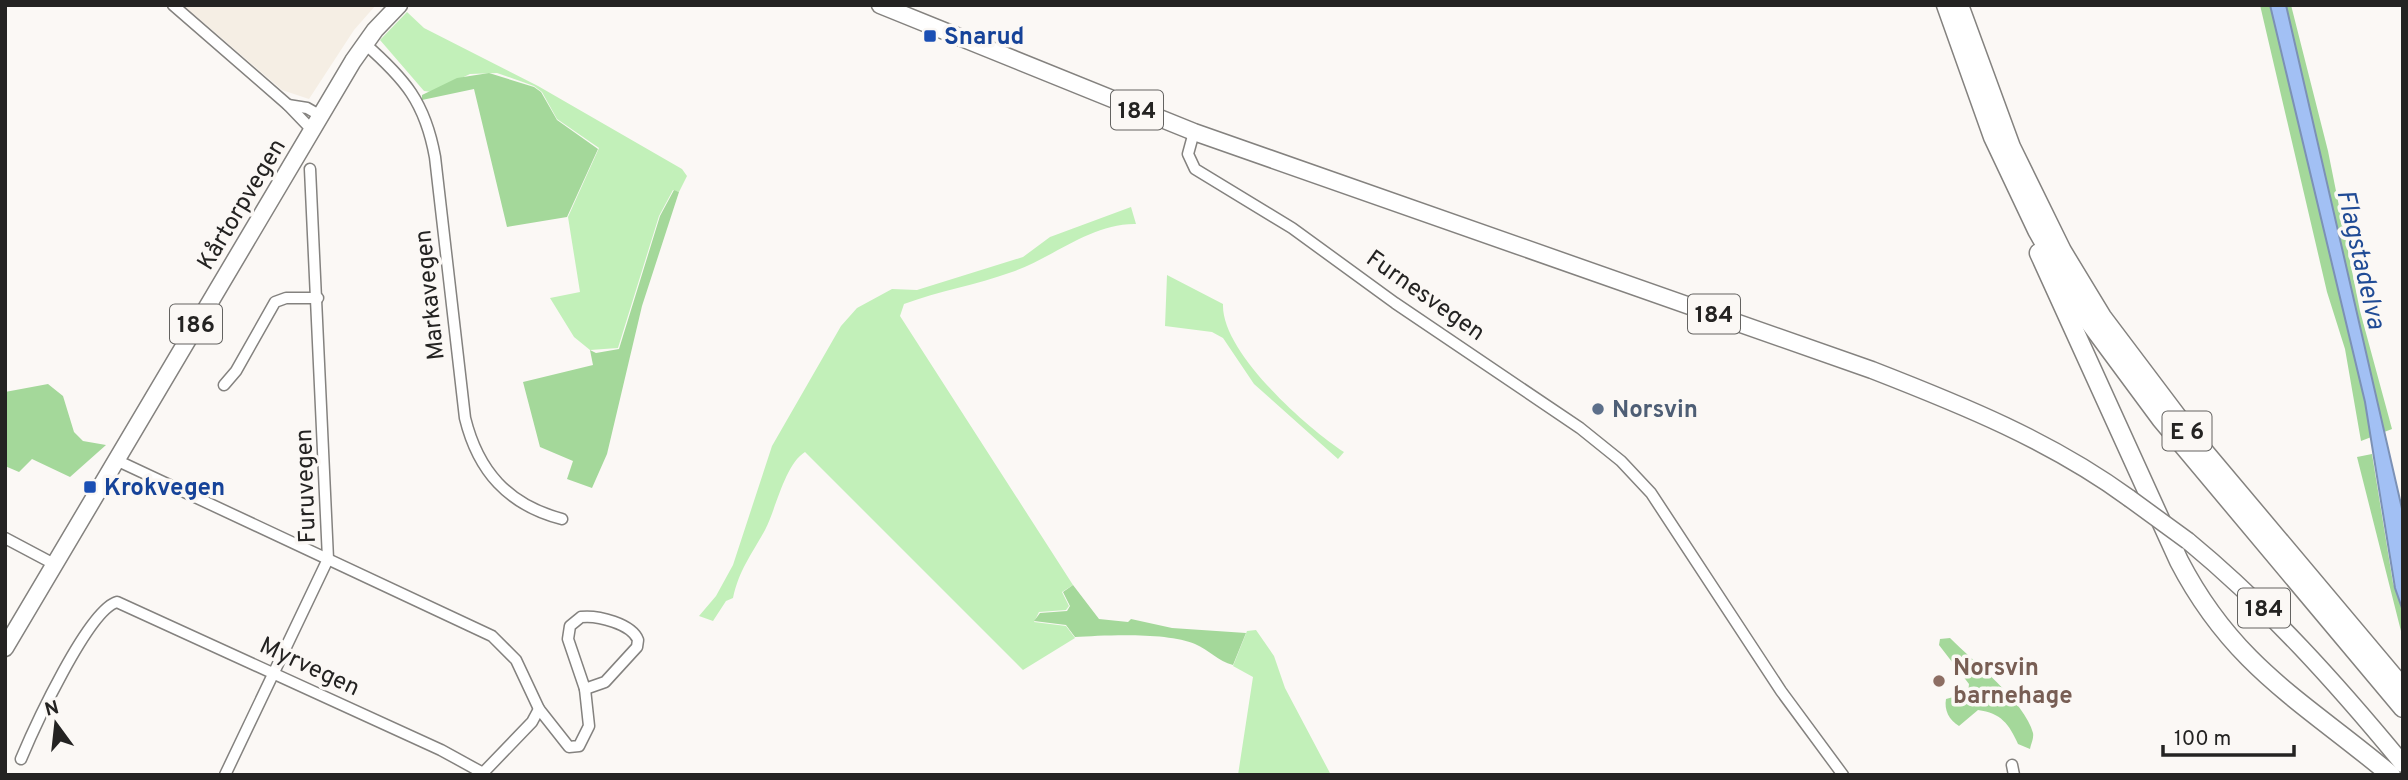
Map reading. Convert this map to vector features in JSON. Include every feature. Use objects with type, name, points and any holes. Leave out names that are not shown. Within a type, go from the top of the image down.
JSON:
[{"type":"highway","name":"E 6","points":[[1946,5],[1988,125],[2023,203],[2071,291],[2129,379],[2403,708]]},
{"type":"highway","name":"E 6","points":[[1959,5],[2011,147],[2057,242],[2102,317],[2197,443],[2403,688]]},
{"type":"highway","name":"E 6","points":[[2023,203],[2050,282],[2179,561],[2204,605],[2255,667],[2390,775]]},
{"type":"main road","name":"184","points":[[880,5],[1194,131],[1872,370],[2016,431],[2075,462],[2188,541],[2265,609],[2333,682],[2403,764]]},
{"type":"main road","name":"Kårtorpvegen","points":[[5,648],[364,43],[399,6]]},
{"type":"street","points":[[173,5],[288,105],[312,130]]},
{"type":"street","name":"Markavegen","points":[[364,43],[409,86],[427,121],[435,157],[465,418],[475,452],[485,470],[509,494],[546,515],[562,519]]},
{"type":"street","points":[[288,105],[307,108],[321,116]]},
{"type":"street","name":"Furnesvegen","points":[[1194,131],[1188,154],[1195,169],[1292,228],[1395,303],[1550,407],[1605,447],[1635,475],[1651,493],[1781,691],[1843,775]]},
{"type":"street","name":"Furuvegen","points":[[225,775],[328,559],[310,169]]},
{"type":"street","points":[[224,385],[236,372],[275,302],[286,298],[318,298]]},
{"type":"street","points":[[116,460],[484,631],[501,642],[519,666],[540,709],[569,747],[576,747],[585,740],[589,726],[585,690],[568,639],[570,626],[575,620],[586,616],[632,630],[638,640],[638,647],[605,682],[585,690]]},
{"type":"street","points":[[5,538],[54,564]]},
{"type":"street","name":"Myrvegen","points":[[21,759],[49,701],[96,618],[108,605],[117,602],[275,673],[482,774]]},
{"type":"street","points":[[482,774],[532,722],[540,709]]},
{"type":"shaded area","points":[[183,5],[376,5],[354,30],[309,99],[282,90]]},
{"type":"green space","points":[[2260,5],[2291,5],[2328,151],[2360,311],[2392,429],[2361,441],[2345,349],[2327,292]]},
{"type":"green space","points":[[407,12],[424,28],[538,86],[682,169],[687,176],[679,192],[673,190],[659,216],[618,348],[590,350],[574,337],[550,298],[580,292],[568,217],[599,148],[557,119],[542,92],[534,86],[497,73],[470,74],[432,92],[424,91],[380,40]]},
{"type":"green space","points":[[489,73],[534,87],[541,92],[557,120],[598,149],[567,217],[507,227],[474,89],[422,100],[422,95],[457,78]]},
{"type":"green space","points":[[674,190],[679,192],[642,306],[607,454],[592,488],[567,479],[573,461],[540,447],[523,382],[593,365],[590,350],[596,353],[619,349],[660,216]]},
{"type":"green space","points":[[1131,207],[1136,224],[1103,229],[1012,272],[904,304],[900,316],[1073,585],[1062,592],[1069,606],[1066,610],[1039,612],[1034,622],[1066,626],[1075,638],[1023,670],[805,452],[786,476],[765,530],[742,571],[733,598],[726,601],[713,621],[699,616],[716,596],[733,565],[772,446],[841,326],[857,308],[892,289],[917,290],[1023,257],[1050,237]]},
{"type":"green space","points":[[1167,275],[1223,304],[1226,323],[1251,366],[1309,426],[1344,452],[1338,459],[1254,384],[1223,338],[1212,332],[1165,326]]},
{"type":"green space","points":[[48,384],[63,396],[74,432],[83,441],[106,445],[70,477],[32,459],[19,472],[5,466],[5,392]]},
{"type":"green space","points":[[2372,454],[2393,583],[2403,611],[2403,639],[2357,457]]},
{"type":"green space","points":[[1073,585],[1099,619],[1128,622],[1131,619],[1172,628],[1246,633],[1233,665],[1200,646],[1183,640],[1136,635],[1075,637],[1066,625],[1034,621],[1040,613],[1067,611],[1070,606],[1063,592]]},
{"type":"green space","points":[[1256,630],[1274,656],[1285,688],[1331,775],[1238,775],[1253,677],[1233,666],[1247,631]]},
{"type":"green space","points":[[1950,638],[1997,682],[2020,708],[2033,733],[2030,749],[2018,744],[2007,725],[1993,714],[1978,710],[1959,726],[1950,718],[1946,699],[1968,693],[1969,684],[1939,645],[1940,639]]},
{"type":"water","points":[[2270,5],[2286,5],[2403,513],[2403,611],[2395,588],[2365,402]]},
{"type":"place","name":"Snarud","points":[[930,36]]},
{"type":"place","name":"Norsvin","points":[[1598,409]]},
{"type":"place","name":"Krokvegen","points":[[90,487]]},
{"type":"place","name":"Norsvin barnehage","points":[[1939,681]]},
{"type":"water label","name":"Flagstadelva","points":[[2362,259]]}]
